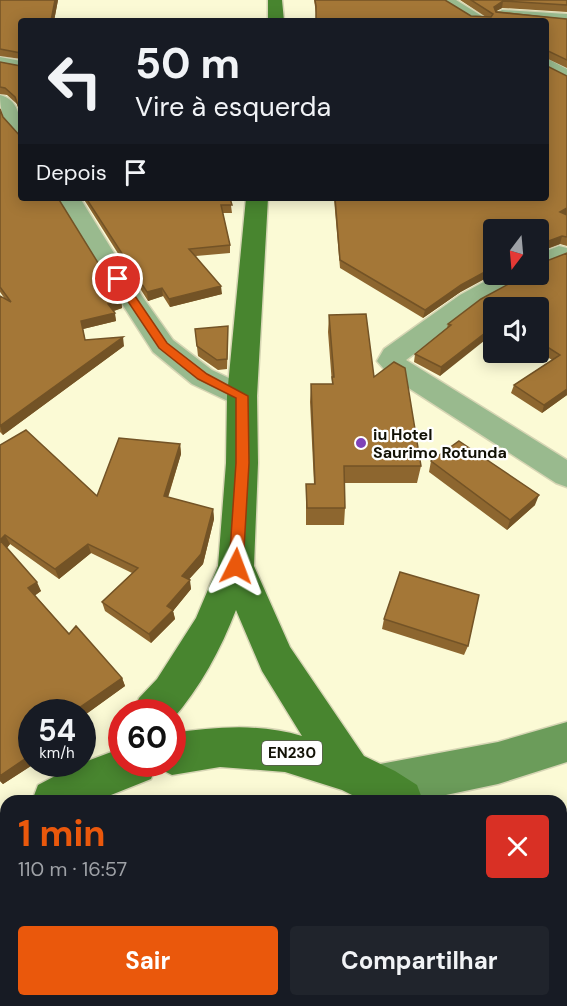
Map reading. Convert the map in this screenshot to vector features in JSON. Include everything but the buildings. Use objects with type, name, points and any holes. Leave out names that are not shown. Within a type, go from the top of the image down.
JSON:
[{"type":"main road","points":[[274,0],[276,18]]},
{"type":"main road","name":"EN230","points":[[165,699],[211,627],[236,566],[242,463],[242,396],[257,201]]},
{"type":"main road","name":"EN230","points":[[236,566],[276,659],[377,786]]},
{"type":"main road","name":"EN230","points":[[186,752],[220,747],[285,751],[377,786]]},
{"type":"main road","points":[[71,791],[108,758]]},
{"type":"main road","points":[[71,791],[108,776]]},
{"type":"street","points":[[445,0],[477,18]]},
{"type":"street","points":[[497,17],[515,0]]},
{"type":"street","points":[[497,17],[532,18]]},
{"type":"street","points":[[549,18],[567,19]]},
{"type":"street","points":[[0,62],[18,65]]},
{"type":"street","points":[[549,65],[567,77]]},
{"type":"street","points":[[549,80],[567,77]]},
{"type":"street","points":[[0,100],[18,124]]},
{"type":"street","points":[[71,201],[118,279],[163,346],[202,377],[242,396]]},
{"type":"street","points":[[497,285],[469,300],[394,355],[391,361],[399,370],[567,475]]},
{"type":"street","points":[[377,786],[447,774],[547,750],[567,742]]},
{"type":"place","name":"iu Hotel Saurimo Rotunda","points":[[361,443]]},
{"type":"route","points":[[118,279],[163,346],[202,377],[242,396],[242,463],[236,566]]}]
